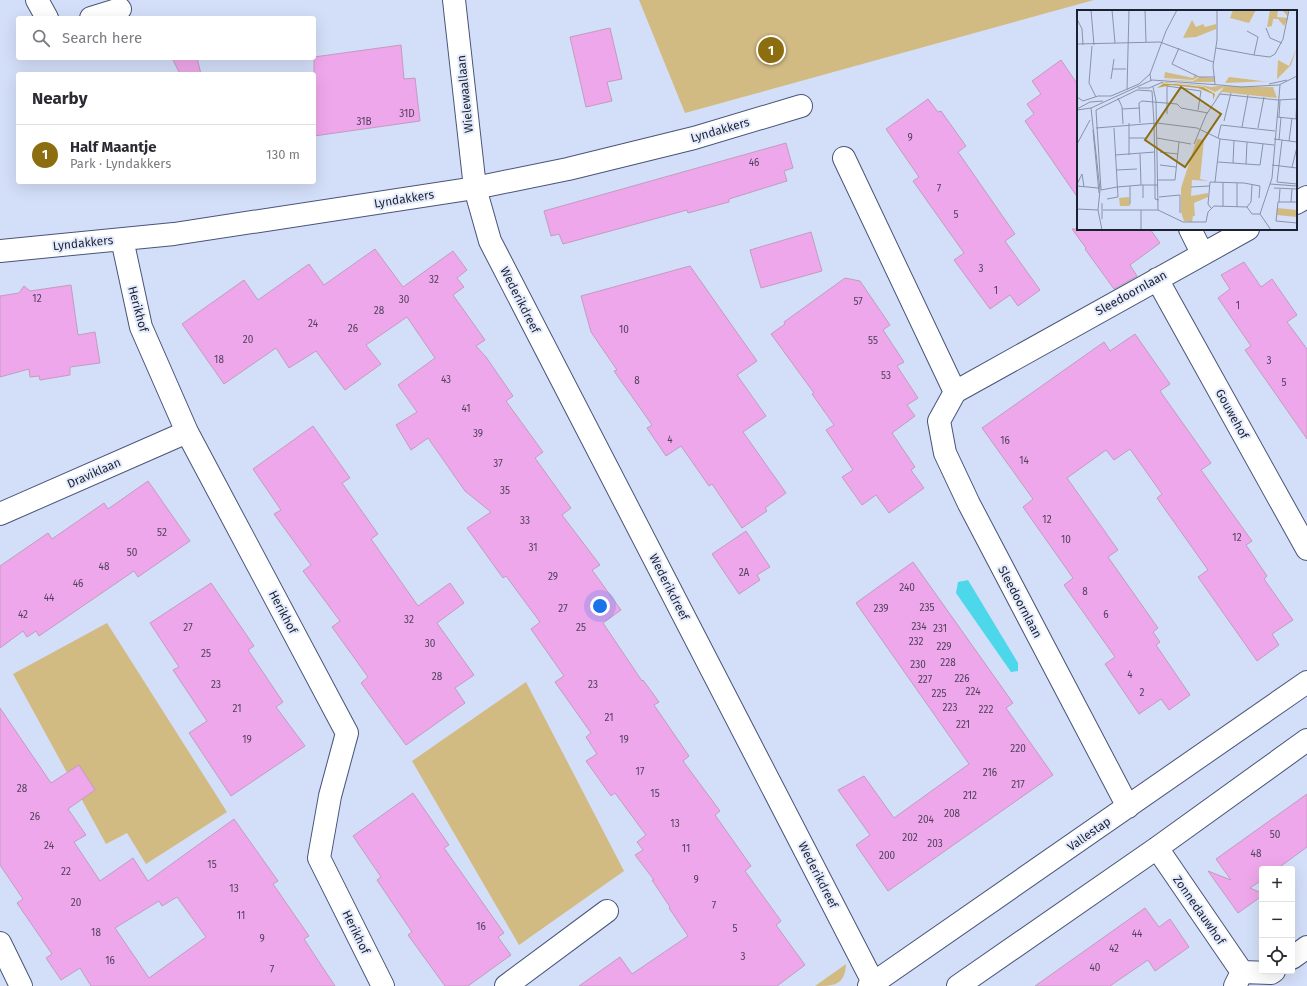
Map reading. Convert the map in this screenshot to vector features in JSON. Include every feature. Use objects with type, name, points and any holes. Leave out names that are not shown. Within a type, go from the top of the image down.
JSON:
[{"type":"street","points":[[37,0],[46,16]]},
{"type":"street","name":"Wielewaallaan","points":[[454,0],[475,188]]},
{"type":"street","points":[[97,16],[120,9]]},
{"type":"street","name":"Lyndakkers","points":[[0,251],[182,233],[475,188],[568,169],[694,138],[801,106]]},
{"type":"street","points":[[844,158],[955,392]]},
{"type":"street","name":"Wederikdreef","points":[[475,188],[490,241],[873,985]]},
{"type":"street","points":[[1297,202],[1307,197]]},
{"type":"street","points":[[1190,230],[1202,254]]},
{"type":"street","name":"Sleedoornlaan","points":[[1128,807],[969,504],[945,454],[939,421],[955,392],[1246,230]]},
{"type":"street","name":"Herikhof","points":[[122,239],[141,327],[187,432],[347,733],[330,796],[319,858],[383,986]]},
{"type":"street","name":"Gouwehof","points":[[1157,279],[1307,549]]},
{"type":"street","name":"Draviklaan","points":[[0,514],[187,432]]},
{"type":"street","name":"Vallestap","points":[[873,985],[1307,682]]},
{"type":"street","points":[[958,986],[1157,848],[1307,740]]},
{"type":"street","name":"Zonnedauwhof","points":[[1157,848],[1239,979]]},
{"type":"street","points":[[506,986],[607,911]]},
{"type":"street","points":[[0,943],[21,986]]},
{"type":"street","points":[[1295,956],[1307,947]]},
{"type":"street","points":[[1239,979],[1266,974]]},
{"type":"shaded area","points":[[639,0],[1094,0],[685,113]]},
{"type":"shaded area","points":[[107,623],[227,812],[146,864],[127,833],[106,844],[13,674]]},
{"type":"shaded area","points":[[526,682],[624,871],[519,945],[412,761]]},
{"type":"shaded area","points":[[846,964],[843,977],[840,981],[827,986],[815,986]]},
{"type":"water","points":[[968,580],[1018,663],[1018,671],[1011,672],[956,593],[958,582]]},
{"type":"building","points":[[610,28],[622,79],[607,82],[612,101],[586,107],[570,37]]},
{"type":"building","points":[[401,45],[404,79],[415,78],[420,121],[316,136],[316,72],[314,72],[314,60],[316,60],[316,57]]},
{"type":"building","points":[[173,60],[198,60],[200,72],[179,72]]},
{"type":"building","points":[[1061,60],[1077,84],[1077,197],[1025,121],[1034,114],[1027,104],[1041,94],[1032,81]]},
{"type":"building","points":[[928,99],[938,112],[941,111],[966,146],[958,152],[1015,234],[1005,241],[1040,290],[1018,306],[1010,295],[990,309],[954,260],[964,253],[913,181],[919,177],[886,129]]},
{"type":"building","points":[[786,143],[793,168],[784,171],[787,181],[729,199],[729,202],[688,213],[687,210],[563,244],[559,234],[551,236],[544,211]]},
{"type":"building","points":[[1072,229],[1151,230],[1160,243],[1130,265],[1137,276],[1114,289],[1085,249],[1086,248]]},
{"type":"building","points":[[811,232],[822,271],[761,288],[750,250]]},
{"type":"building","points":[[375,249],[403,287],[453,251],[467,270],[457,278],[464,287],[453,295],[485,340],[476,346],[486,357],[513,396],[506,401],[543,452],[535,458],[571,508],[562,515],[600,565],[592,570],[621,610],[603,623],[642,681],[643,680],[659,702],[654,705],[689,756],[683,761],[720,811],[715,815],[751,866],[745,871],[781,921],[776,925],[805,965],[777,986],[579,986],[620,957],[632,974],[688,936],[652,880],[654,880],[635,855],[643,850],[637,842],[646,835],[615,793],[611,796],[586,761],[597,754],[586,737],[591,733],[555,682],[564,676],[531,629],[540,622],[506,576],[503,578],[467,528],[491,512],[465,491],[428,438],[411,450],[396,425],[417,412],[398,385],[435,358],[407,317],[366,345],[381,364],[345,390],[316,351],[289,368],[276,348],[224,384],[182,324],[244,280],[258,300],[309,264],[324,285]]},
{"type":"building","points":[[1244,262],[1261,287],[1272,279],[1297,315],[1287,322],[1307,349],[1307,439],[1245,350],[1251,346],[1218,298],[1230,289],[1221,275]]},
{"type":"building","points":[[690,266],[757,361],[737,375],[766,416],[743,432],[786,493],[765,508],[767,511],[742,528],[712,484],[709,486],[681,446],[666,456],[647,428],[652,425],[614,371],[617,370],[591,332],[581,296]]},
{"type":"building","points":[[845,278],[860,281],[890,325],[883,330],[904,362],[897,366],[918,398],[907,405],[915,416],[892,433],[915,467],[911,470],[924,488],[889,513],[876,495],[862,505],[842,477],[853,470],[826,430],[834,425],[812,394],[814,393],[771,334],[785,324],[784,322]]},
{"type":"building","points":[[71,285],[78,335],[95,332],[100,363],[70,367],[70,375],[40,380],[39,376],[30,377],[29,369],[0,377],[0,296],[19,293],[24,286],[30,291]]},
{"type":"building","points":[[1135,334],[1170,384],[1160,391],[1211,463],[1201,470],[1252,541],[1246,545],[1267,576],[1264,579],[1293,620],[1272,634],[1279,645],[1257,661],[1198,577],[1208,570],[1157,498],[1162,494],[1130,449],[1114,460],[1106,450],[1067,478],[1118,550],[1108,557],[1158,628],[1153,632],[1160,642],[1156,645],[1190,695],[1169,710],[1161,699],[1139,714],[1105,664],[1115,657],[1064,585],[1073,578],[1023,507],[1033,499],[982,428],[1104,342],[1110,351]]},
{"type":"building","points":[[313,426],[350,478],[342,483],[378,534],[371,539],[418,606],[450,583],[464,603],[437,623],[474,675],[455,688],[465,703],[406,745],[361,683],[368,677],[332,627],[340,621],[303,571],[311,565],[274,514],[281,510],[253,469]]},
{"type":"building","points":[[148,481],[190,541],[138,577],[134,571],[39,636],[36,631],[27,637],[23,631],[0,648],[0,566],[48,533],[52,539],[104,503],[108,509]]},
{"type":"building","points":[[746,531],[770,567],[757,575],[760,580],[739,594],[712,554]]},
{"type":"building","points":[[913,562],[1013,703],[1006,708],[1053,775],[888,891],[856,845],[870,835],[838,790],[864,776],[894,818],[969,764],[856,603]]},
{"type":"building","points":[[211,583],[254,646],[248,650],[283,702],[276,707],[305,746],[231,796],[189,733],[207,721],[173,670],[179,667],[150,623]]},
{"type":"building","points":[[0,708],[51,783],[79,765],[95,790],[68,809],[86,835],[74,842],[100,881],[133,858],[148,881],[234,819],[278,881],[273,884],[309,936],[304,939],[335,986],[91,986],[80,968],[61,980],[46,958],[52,954],[17,903],[23,899],[0,865]],"holes":[[[177,897],[206,937],[149,978],[115,928],[159,901],[162,906]]]},
{"type":"building","points":[[413,793],[449,845],[444,848],[504,933],[498,937],[511,955],[468,986],[445,986],[408,935],[412,932],[377,880],[381,877],[353,836]]},
{"type":"building","points":[[1307,794],[1307,847],[1281,866],[1259,866],[1259,882],[1250,888],[1259,892],[1259,898],[1238,913],[1208,871],[1231,880],[1216,859]]},
{"type":"building","points":[[1145,908],[1159,927],[1170,919],[1189,947],[1155,971],[1148,960],[1110,986],[1035,986]]},
{"type":"place","name":"Half Maantje","points":[[771,50]]}]
